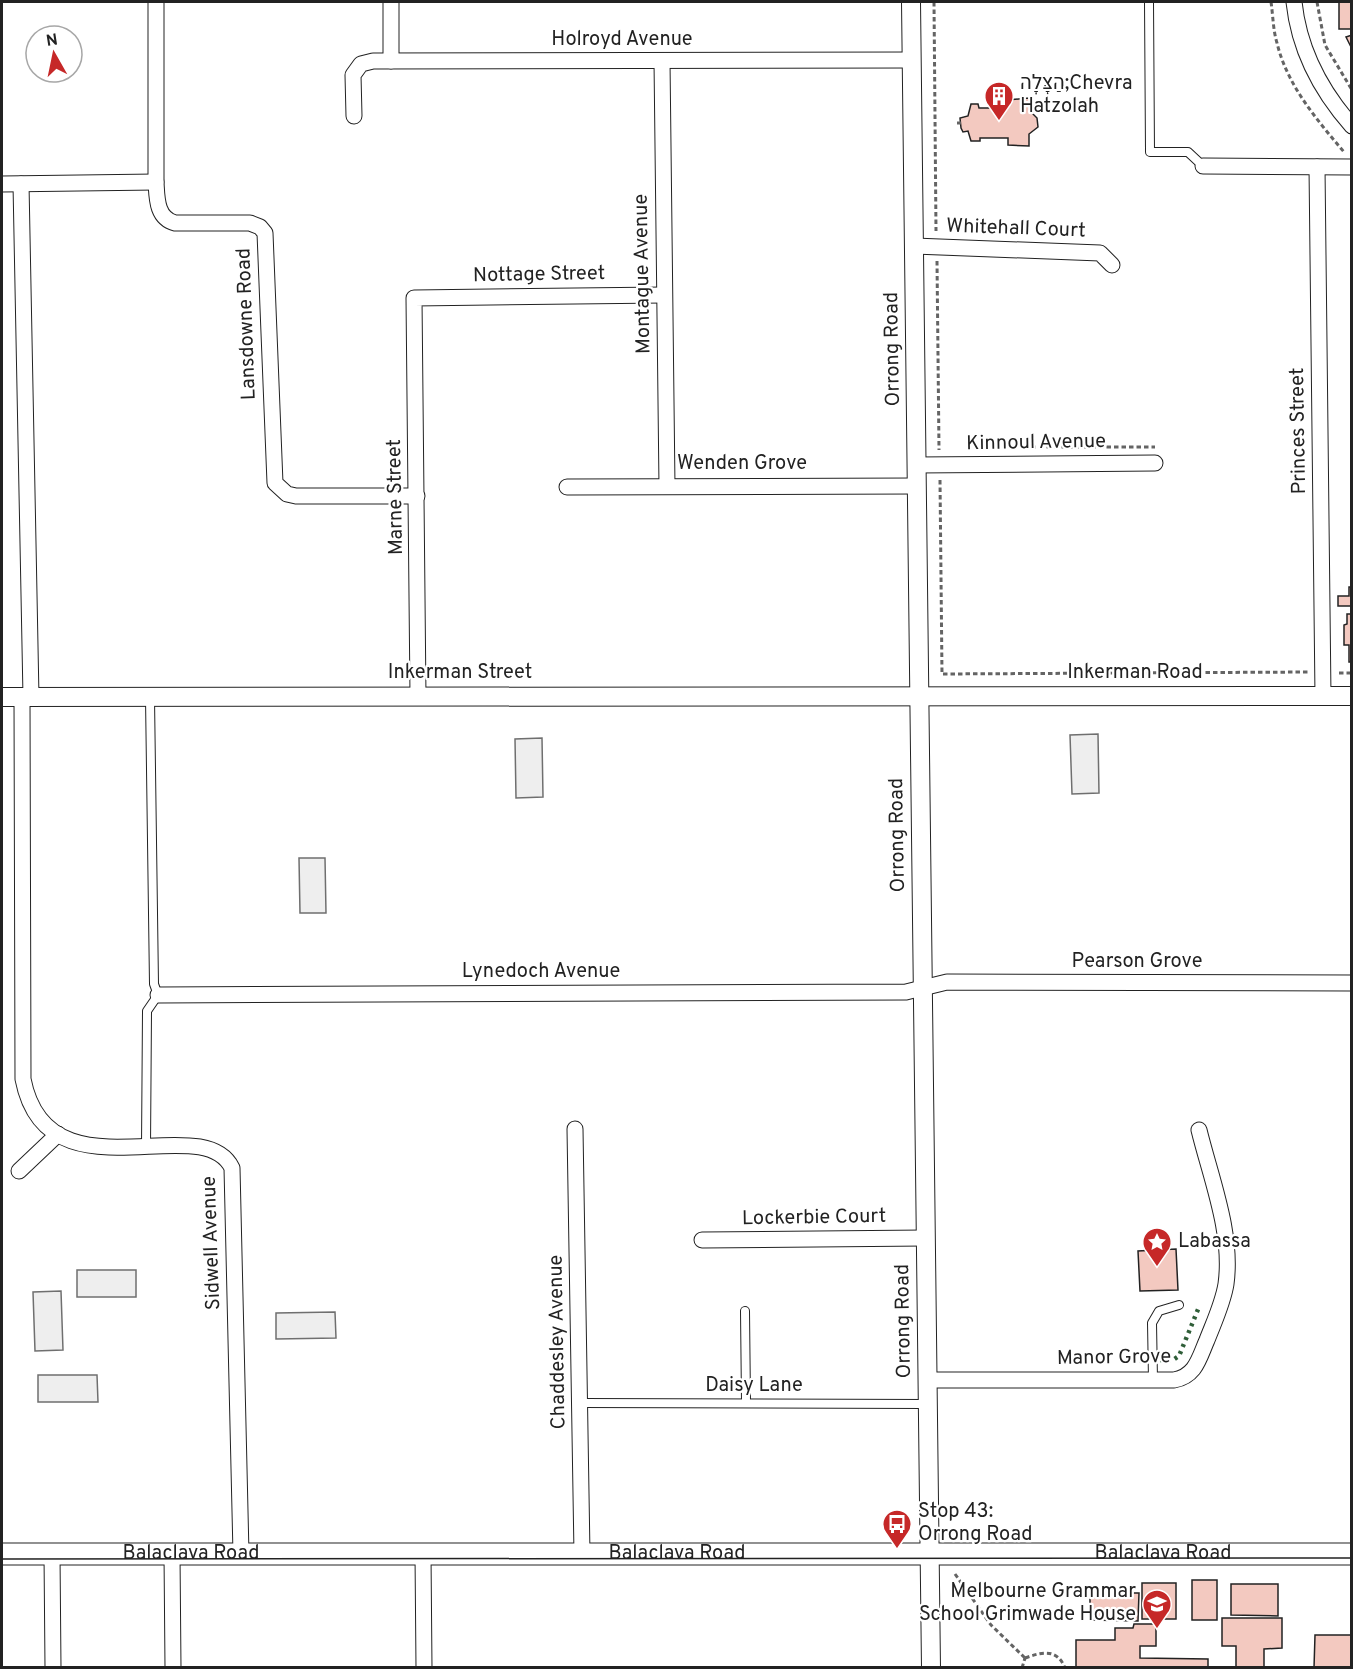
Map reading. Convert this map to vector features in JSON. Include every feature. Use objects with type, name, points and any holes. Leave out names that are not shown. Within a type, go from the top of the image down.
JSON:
[{"type":"main road","name":"Balaclava Road","points":[[2,1554],[1352,1554]]},
{"type":"street","name":"Lansdowne Road","points":[[156,2],[158,204],[170,222],[250,223],[263,230],[267,243],[272,475],[278,488],[296,496],[417,496]]},
{"type":"street","points":[[390,2],[391,61]]},
{"type":"street","name":"Orrong Road","points":[[911,2],[931,1668]]},
{"type":"street","points":[[1294,2],[1299,33],[1314,72],[1352,126]]},
{"type":"street","name":"Holroyd Avenue","points":[[354,116],[352,75],[355,69],[365,62],[912,60]]},
{"type":"street","name":"Montague Avenue","points":[[662,62],[667,486]]},
{"type":"street","points":[[1203,166],[1317,167],[1349,160]]},
{"type":"street","name":"Princes Street","points":[[1317,167],[1323,696]]},
{"type":"street","points":[[2,184],[156,182]]},
{"type":"street","name":"Sidwell Avenue","points":[[21,184],[27,697],[23,1079],[36,1112],[58,1134],[73,1141],[100,1147],[210,1148],[223,1155],[231,1168],[241,1554]]},
{"type":"street","name":"Whitehall Court","points":[[914,246],[1100,253],[1112,265]]},
{"type":"street","name":"Nottage Street","points":[[414,298],[664,295]]},
{"type":"street","name":"Marne Street","points":[[414,298],[418,696]]},
{"type":"street","name":"Kinnoul Avenue","points":[[916,465],[1155,463]]},
{"type":"street","name":"Wenden Grove","points":[[567,487],[917,486]]},
{"type":"street","name":"Inkerman Street","points":[[2,697],[919,694]]},
{"type":"street","name":"Inkerman Road","points":[[919,694],[1352,696]]},
{"type":"street","name":"Pearson Grove","points":[[922,987],[946,982],[1352,983]]},
{"type":"street","name":"Lynedoch Avenue","points":[[158,995],[906,992],[922,987]]},
{"type":"street","name":"Chaddesley Avenue","points":[[575,1129],[582,1554]]},
{"type":"street","name":"Manor Grove","points":[[928,1380],[1153,1380],[1183,1378],[1193,1370],[1218,1312],[1226,1283],[1227,1258],[1222,1222],[1199,1130]]},
{"type":"street","points":[[19,1171],[58,1134]]},
{"type":"street","name":"Lockerbie Court","points":[[702,1240],[925,1238]]},
{"type":"street","points":[[52,1554],[53,1668]]},
{"type":"street","points":[[172,1554],[172,1668]]},
{"type":"street","points":[[423,1554],[424,1668]]},
{"type":"lane","points":[[1149,2],[1150,152],[1188,152],[1203,166]]},
{"type":"lane","points":[[146,1147],[147,1011],[158,995],[154,984],[150,697]]},
{"type":"lane","points":[[1153,1380],[1152,1323],[1159,1311],[1179,1305]]},
{"type":"lane","points":[[745,1311],[746,1402]]},
{"type":"lane","name":"Daisy Lane","points":[[581,1403],[928,1404]]},
{"type":"path","points":[[934,2],[942,674],[1352,673]]},
{"type":"path","points":[[1271,2],[1277,44],[1292,78],[1312,115],[1349,160]]},
{"type":"path","points":[[1317,2],[1325,45],[1352,90]]},
{"type":"path","points":[[955,1574],[991,1625],[1025,1658]]},
{"type":"path","points":[[1025,1658],[1048,1652],[1054,1653],[1059,1656],[1065,1668]]},
{"type":"path","points":[[1022,1668],[1025,1658]]},
{"type":"shaded area","points":[[1098,734],[1099,793],[1072,794],[1070,735]]},
{"type":"shaded area","points":[[542,738],[543,797],[516,798],[515,739]]},
{"type":"shaded area","points":[[299,858],[325,858],[326,913],[300,913]]},
{"type":"shaded area","points":[[77,1270],[136,1270],[136,1297],[77,1297]]},
{"type":"shaded area","points":[[61,1291],[63,1350],[35,1351],[33,1292]]},
{"type":"shaded area","points":[[335,1312],[336,1338],[276,1339],[276,1313]]},
{"type":"shaded area","points":[[38,1375],[97,1375],[98,1402],[38,1402]]},
{"type":"building","points":[[1339,2],[1352,2],[1352,29],[1339,29]]},
{"type":"building","points":[[1352,35],[1352,49],[1346,37]]},
{"type":"building","name":"הַצָּלָה;Chevra Hatzolah","points":[[1029,98],[1029,110],[1037,118],[1038,127],[1029,134],[1029,146],[1008,145],[1008,138],[980,138],[980,141],[971,141],[968,131],[963,132],[961,128],[960,118],[968,116],[971,104],[978,104],[979,108],[1007,108],[1007,100]]},
{"type":"building","points":[[1349,587],[1352,587],[1352,606],[1338,606],[1338,596],[1349,596]]},
{"type":"building","points":[[1347,614],[1352,614],[1352,662],[1349,662],[1349,645],[1344,645],[1344,625],[1347,624]]},
{"type":"building","points":[[1176,1249],[1178,1290],[1140,1291],[1138,1251]]},
{"type":"building","points":[[1192,1580],[1217,1580],[1217,1620],[1192,1620]]},
{"type":"building","points":[[1142,1583],[1176,1583],[1176,1619],[1142,1619]]},
{"type":"building","points":[[1231,1584],[1278,1584],[1278,1616],[1231,1615]]},
{"type":"building","points":[[1090,1593],[1139,1593],[1138,1621],[1090,1620]]},
{"type":"building","points":[[1222,1618],[1282,1618],[1282,1648],[1264,1649],[1264,1668],[1236,1668],[1236,1646],[1222,1646]]},
{"type":"building","points":[[1134,1624],[1156,1624],[1156,1646],[1140,1646],[1140,1658],[1208,1659],[1208,1668],[1076,1668],[1076,1640],[1115,1640],[1115,1628],[1133,1628]]},
{"type":"building","points":[[1315,1635],[1352,1635],[1352,1668],[1314,1668]]},
{"type":"tram line","points":[[2,1559],[1352,1558]]},
{"type":"hedge","points":[[1160,1360],[1173,1360],[1179,1356],[1199,1307]]},
{"type":"hedge","points":[[1125,1360],[1145,1361]]},
{"type":"place","name":"הַצָּלָה;Chevra Hatzolah","points":[[999,122]]},
{"type":"place","name":"Labassa","points":[[1157,1268]]},
{"type":"place","name":"Stop 43: Orrong Road","points":[[897,1550]]},
{"type":"place","name":"Melbourne Grammar School Grimwade House","points":[[1157,1630]]}]
